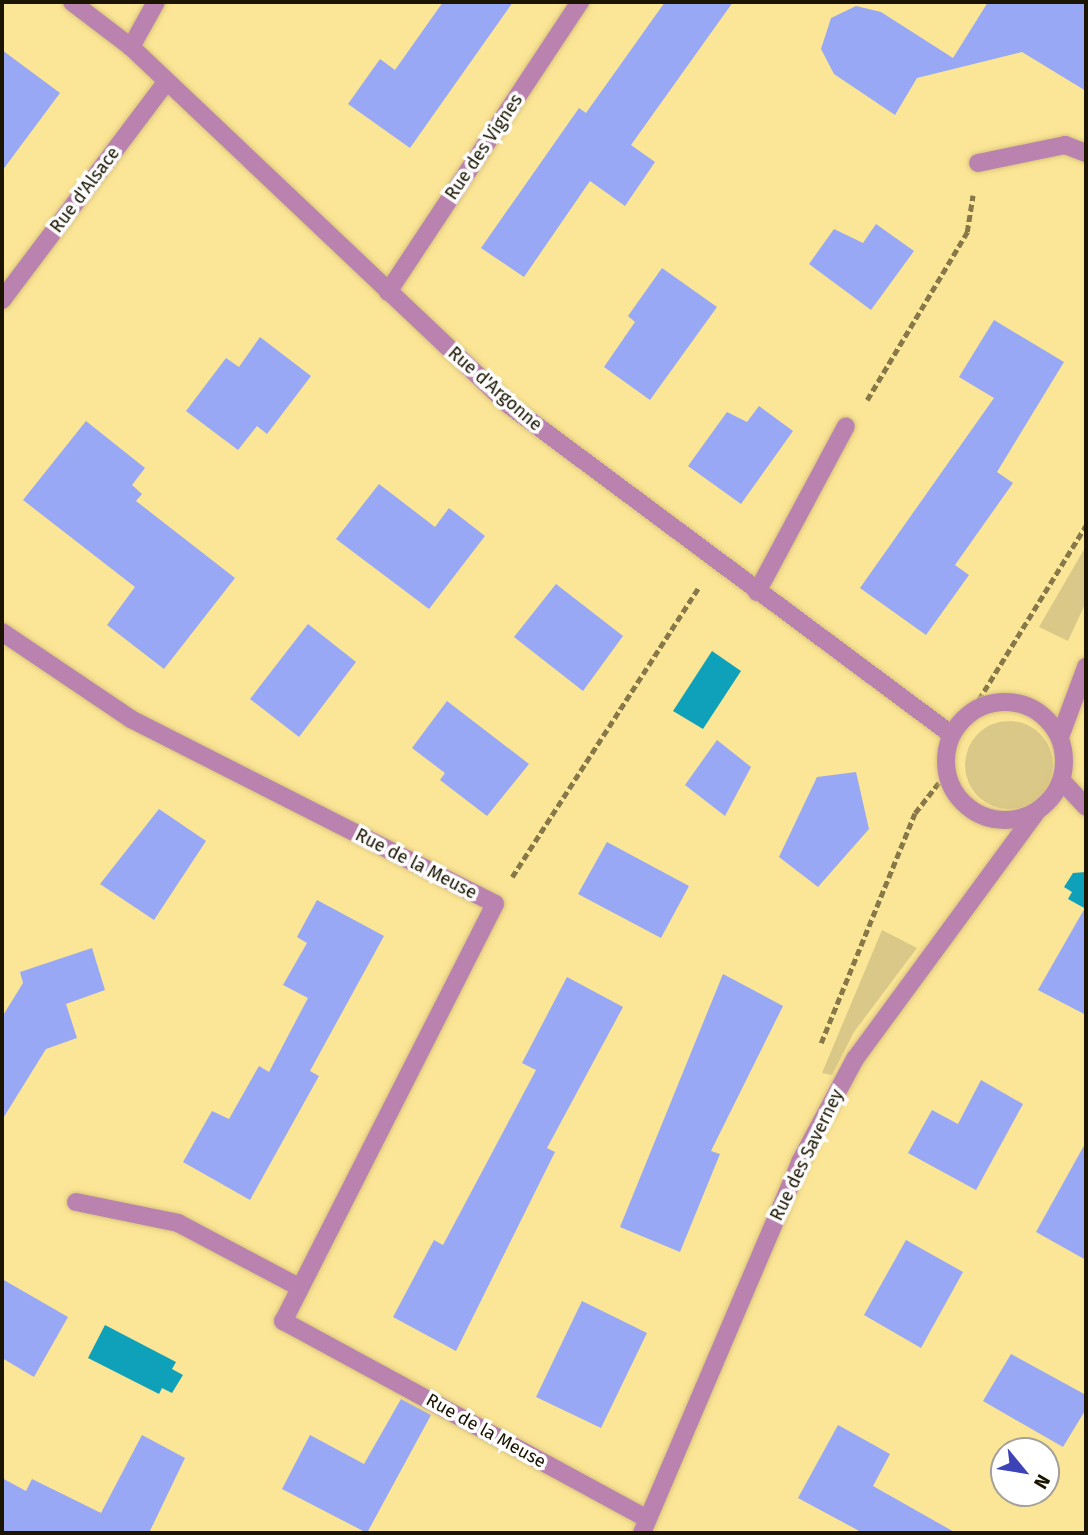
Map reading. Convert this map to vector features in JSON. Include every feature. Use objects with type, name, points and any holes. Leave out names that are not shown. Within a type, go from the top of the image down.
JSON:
[{"type":"street","name":"Rue d'Argonne","points":[[72,2],[131,47],[509,405],[715,563],[952,735]]},
{"type":"street","points":[[131,47],[156,2]]},
{"type":"street","name":"Rue des Vignes","points":[[388,292],[580,2]]},
{"type":"street","name":"Rue d'Alsace","points":[[2,300],[167,81]]},
{"type":"street","points":[[978,163],[1065,145],[1086,153]]},
{"type":"street","points":[[757,592],[845,426]]},
{"type":"street","name":"Rue de la Meuse","points":[[2,632],[131,719],[495,904],[297,1286],[283,1321],[644,1526]]},
{"type":"street","points":[[1086,667],[1060,737],[1062,781],[1086,807]]},
{"type":"street","points":[[1060,737],[1044,716],[1020,703],[993,703],[970,714],[952,735],[947,772],[953,790],[980,816],[1018,820],[1036,813],[1062,781]]},
{"type":"street","name":"Rue des Saverney","points":[[644,1526],[800,1162],[855,1059],[1036,813]]},
{"type":"street","points":[[76,1202],[178,1223],[297,1286]]},
{"type":"path","points":[[845,426],[890,370],[967,232],[978,163]]},
{"type":"path","points":[[970,714],[1086,525]]},
{"type":"path","points":[[495,904],[715,563]]},
{"type":"path","points":[[820,1047],[915,813],[947,772]]},
{"type":"shaded area","points":[[1086,546],[1086,602],[1068,641],[1039,627]]},
{"type":"shaded area","points":[[1009,721],[1026,725],[1040,734],[1049,748],[1053,765],[1049,782],[1040,796],[1026,805],[1009,809],[992,805],[978,796],[969,782],[965,765],[969,748],[978,734],[992,725]]},
{"type":"shaded area","points":[[882,930],[917,948],[854,1032],[832,1075],[822,1073]]},
{"type":"water","points":[[712,651],[741,671],[703,729],[673,711]]},
{"type":"water","points":[[1086,872],[1086,909],[1068,899],[1072,892],[1064,887],[1073,873]]},
{"type":"water","points":[[105,1325],[176,1362],[172,1369],[183,1375],[172,1393],[162,1388],[159,1394],[88,1358]]},
{"type":"building","points":[[443,2],[513,2],[410,148],[348,104],[380,59],[395,70]]},
{"type":"building","points":[[665,2],[733,2],[631,145],[655,162],[625,206],[590,181],[524,277],[481,248],[579,108],[586,113]]},
{"type":"building","points":[[988,2],[1086,2],[1086,91],[1022,52],[917,78],[895,115],[834,74],[821,49],[831,18],[856,6],[881,12],[953,58]]},
{"type":"building","points":[[2,50],[60,93],[2,171]]},
{"type":"building","points":[[876,224],[914,251],[871,310],[809,264],[834,229],[863,243]]},
{"type":"building","points":[[662,268],[717,307],[650,400],[604,367],[635,322],[628,316]]},
{"type":"building","points":[[994,320],[1064,362],[997,472],[1013,483],[955,565],[969,575],[926,635],[860,588],[994,398],[959,377]]},
{"type":"building","points":[[260,337],[311,376],[267,434],[257,426],[238,450],[186,411],[226,358],[239,367]]},
{"type":"building","points":[[759,406],[793,431],[741,504],[688,466],[727,412],[747,422]]},
{"type":"building","points":[[86,421],[145,468],[132,485],[142,494],[136,501],[235,578],[164,669],[107,625],[135,587],[23,500]]},
{"type":"building","points":[[379,484],[435,527],[449,508],[485,536],[429,609],[336,539]]},
{"type":"building","points":[[556,584],[623,636],[583,691],[514,637]]},
{"type":"building","points":[[308,624],[356,662],[299,737],[250,699]]},
{"type":"building","points":[[447,701],[529,764],[487,816],[440,780],[445,773],[412,748]]},
{"type":"building","points":[[717,740],[751,767],[725,816],[685,785]]},
{"type":"building","points":[[856,772],[869,829],[818,887],[779,857],[817,777]]},
{"type":"building","points":[[159,809],[206,841],[154,920],[100,884]]},
{"type":"building","points":[[607,842],[689,886],[661,938],[578,894]]},
{"type":"building","points":[[317,900],[384,936],[310,1071],[319,1076],[250,1200],[183,1162],[212,1111],[229,1119],[259,1066],[269,1072],[308,998],[283,985],[307,943],[297,937]]},
{"type":"building","points":[[1086,906],[1086,1015],[1038,990]]},
{"type":"building","points":[[92,948],[105,990],[66,1004],[77,1038],[46,1049],[2,1120],[2,1017],[23,983],[20,972]]},
{"type":"building","points":[[723,974],[783,1006],[711,1151],[720,1154],[680,1252],[620,1227]]},
{"type":"building","points":[[567,977],[623,1007],[547,1148],[555,1152],[456,1351],[393,1317],[434,1240],[443,1245],[536,1070],[522,1063]]},
{"type":"building","points":[[981,1080],[1023,1104],[976,1190],[908,1153],[932,1110],[958,1124]]},
{"type":"building","points":[[1086,1142],[1086,1260],[1036,1232]]},
{"type":"building","points":[[906,1240],[963,1272],[921,1348],[864,1315]]},
{"type":"building","points":[[2,1279],[68,1317],[34,1377],[2,1358]]},
{"type":"building","points":[[582,1301],[647,1333],[601,1428],[536,1397]]},
{"type":"building","points":[[1011,1354],[1086,1395],[1086,1409],[1063,1447],[1060,1445],[1060,1437],[1046,1437],[983,1401]]},
{"type":"building","points":[[401,1399],[431,1415],[367,1533],[282,1489],[310,1435],[364,1464]]},
{"type":"building","points":[[838,1425],[890,1454],[873,1486],[956,1533],[863,1533],[798,1498]]},
{"type":"building","points":[[142,1435],[185,1458],[149,1533],[2,1533],[2,1478],[26,1491],[32,1479],[101,1513]]}]
